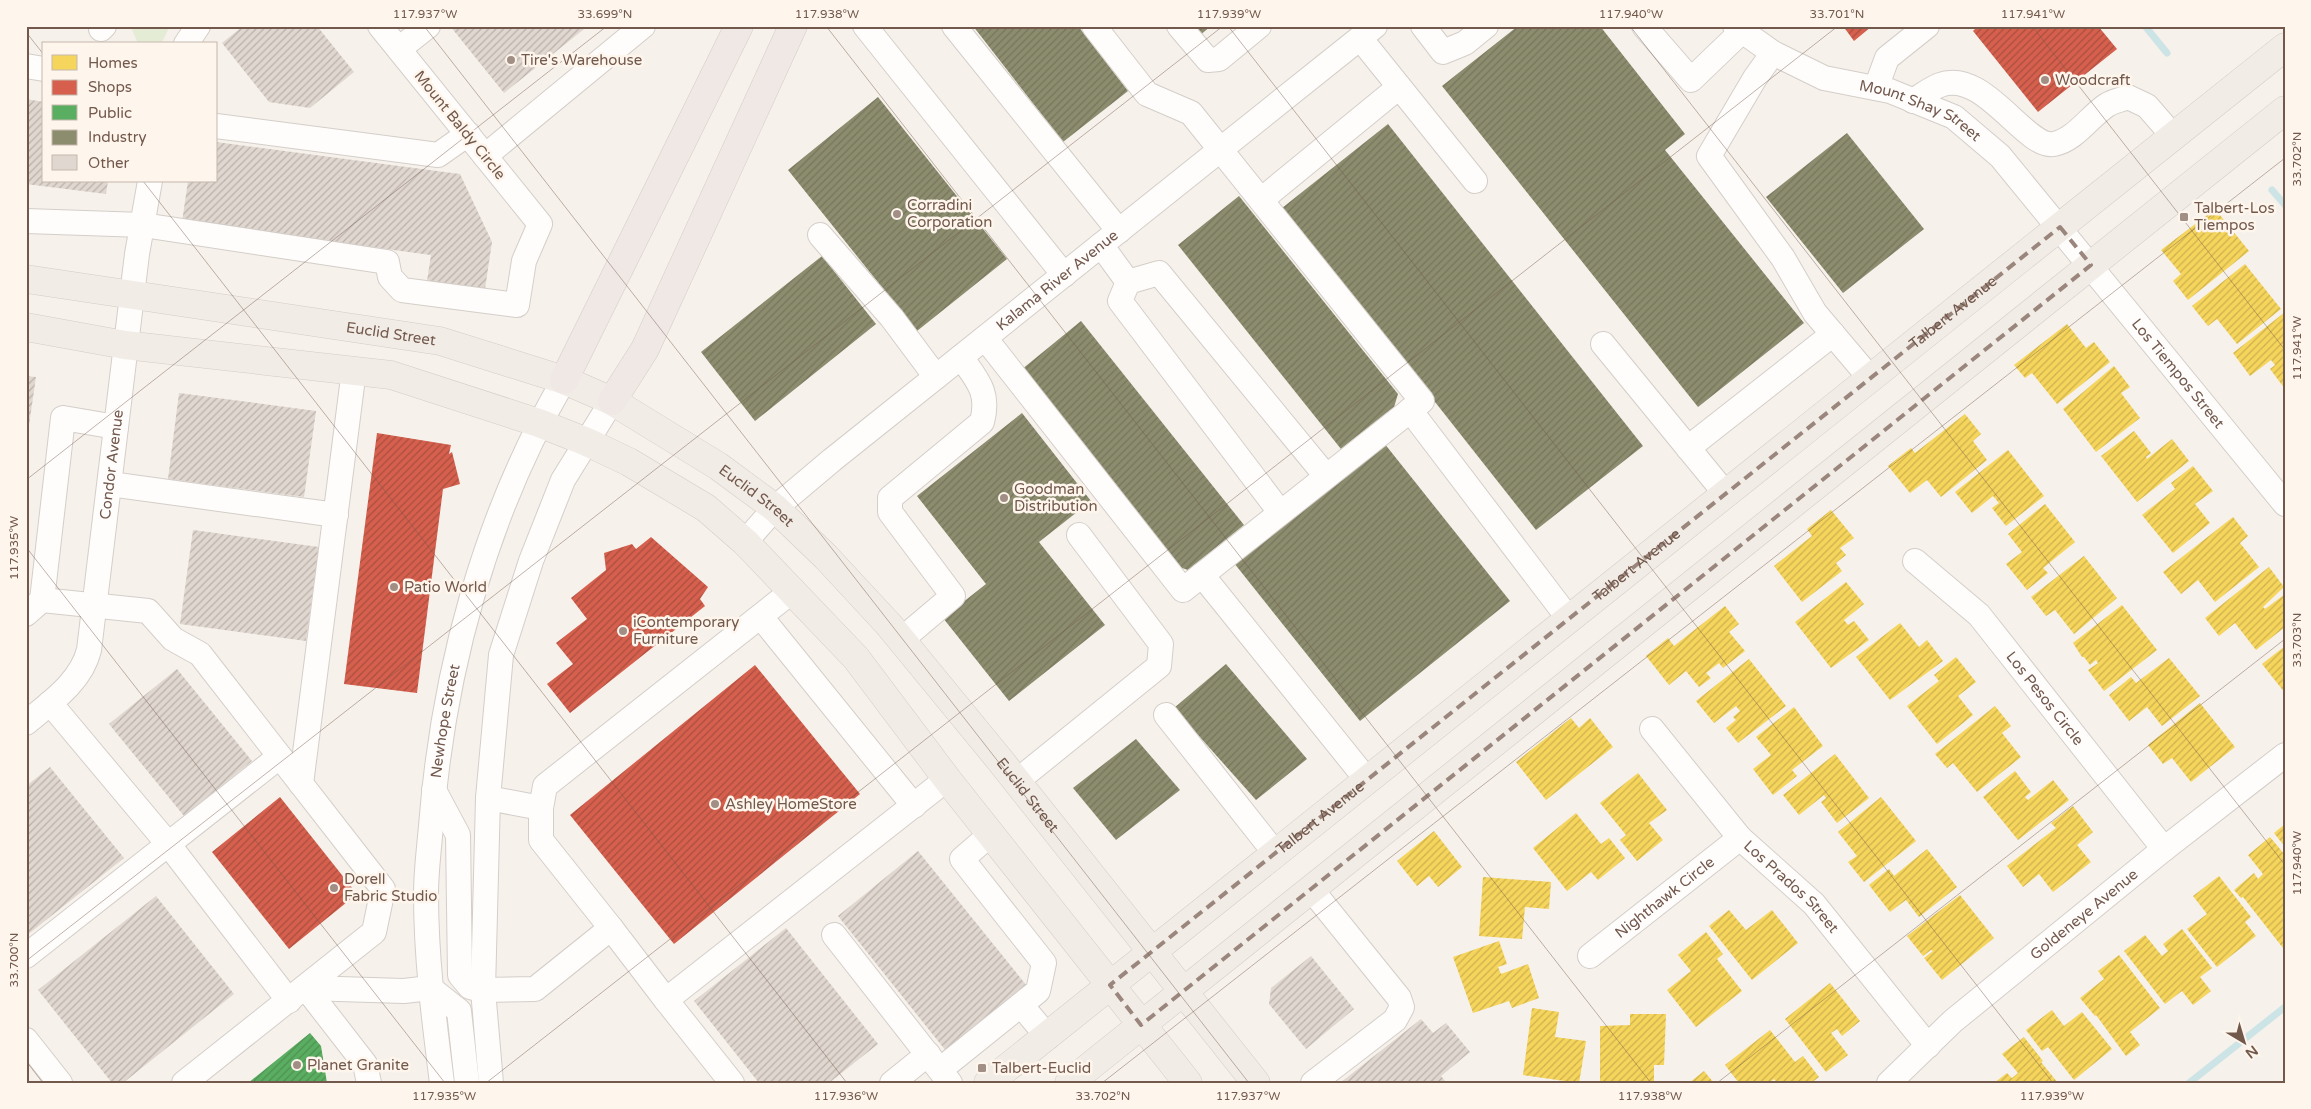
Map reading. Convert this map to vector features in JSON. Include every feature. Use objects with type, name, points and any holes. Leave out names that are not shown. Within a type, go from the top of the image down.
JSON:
[{"type":"highway","points":[[564,380],[739,26]]},
{"type":"highway","points":[[612,401],[645,349],[793,26]]},
{"type":"main road","name":"Talbert Avenue","points":[[988,1083],[1048,1037],[1152,951],[1870,378],[2066,234],[2173,136],[2285,47]]},
{"type":"main road","points":[[1069,1083],[2285,110]]},
{"type":"main road","name":"Euclid Street","points":[[26,279],[440,341],[564,380],[612,401],[718,466],[775,508],[826,557],[901,640],[1017,781],[1256,1083]]},
{"type":"main road","points":[[26,327],[125,345],[391,374],[539,423],[587,442],[629,462],[706,508],[745,542],[856,658],[947,779],[1188,1083]]},
{"type":"street","points":[[187,42],[198,26]]},
{"type":"street","name":"Mount Baldy Circle","points":[[143,225],[386,262],[390,277],[402,290],[517,305],[524,262],[540,224],[380,26]]},
{"type":"street","points":[[399,50],[428,26]]},
{"type":"street","points":[[485,156],[643,26]]},
{"type":"street","points":[[865,26],[1064,275]]},
{"type":"street","points":[[954,26],[1110,238],[1128,282],[1120,301],[1280,512]]},
{"type":"street","points":[[985,338],[1183,590],[1422,401],[1192,113],[1147,94],[1094,26]]},
{"type":"street","points":[[1179,26],[1208,60],[1219,59],[1259,26]]},
{"type":"street","points":[[1422,26],[1443,52],[1465,43],[1486,26]]},
{"type":"street","points":[[1644,26],[1691,80],[1696,77],[1738,29]]},
{"type":"street","points":[[1876,88],[1887,58],[1927,26]]},
{"type":"street","name":"Mount Shay Street","points":[[1738,29],[1773,53],[1824,78],[1876,88],[1954,118],[2000,156],[2066,234]]},
{"type":"street","points":[[1367,32],[1399,87],[1476,181]]},
{"type":"street","name":"Kalama River Avenue","points":[[745,542],[775,508],[1367,32]]},
{"type":"street","points":[[1773,53],[1755,78],[1709,156],[1783,258],[1815,313],[1870,378]]},
{"type":"street","points":[[1913,101],[1941,85],[1964,84],[1983,94],[2040,142],[2054,144],[2067,138],[2107,105],[2128,97],[2147,106],[2173,136]]},
{"type":"street","points":[[1261,200],[1399,87]]},
{"type":"street","points":[[218,126],[438,155],[468,134]]},
{"type":"street","name":"Condor Avenue","points":[[26,723],[50,704],[73,681],[86,663],[96,605],[125,345],[150,182]]},
{"type":"street","points":[[26,221],[143,225]]},
{"type":"street","name":"Los Tiempos Street","points":[[2066,234],[2285,504]]},
{"type":"street","points":[[820,235],[892,318],[936,377]]},
{"type":"street","points":[[1128,282],[1159,273],[1326,476]]},
{"type":"street","points":[[1688,448],[1833,334]]},
{"type":"street","points":[[1603,344],[1725,493]]},
{"type":"street","points":[[901,640],[953,596],[890,512],[890,498],[982,422],[986,406],[982,387],[961,357]]},
{"type":"street","points":[[300,784],[354,370]]},
{"type":"street","name":"Newhope Street","points":[[442,1083],[430,988],[426,893],[438,750],[467,612],[489,542],[523,456],[539,423],[564,380]]},
{"type":"street","points":[[491,1083],[483,990],[488,798],[501,655],[531,561],[560,489],[612,401]]},
{"type":"street","points":[[1410,410],[1569,619]]},
{"type":"street","points":[[116,427],[62,418],[34,607],[96,605],[148,611],[173,639],[200,654],[383,889],[374,932],[184,1083]]},
{"type":"street","points":[[110,484],[336,515]]},
{"type":"street","points":[[1017,781],[1159,666],[1161,644],[1079,535]]},
{"type":"street","name":"Los Pesos Circle","points":[[1915,561],[1979,615],[2164,849]]},
{"type":"street","points":[[1202,575],[1367,780]]},
{"type":"street","points":[[732,1083],[541,840],[541,808],[545,786],[791,592]]},
{"type":"street","points":[[761,617],[914,806]]},
{"type":"street","points":[[50,704],[298,994],[365,1064],[369,1083]]},
{"type":"street","points":[[1166,715],[1275,853]]},
{"type":"street","name":"Los Prados Street","points":[[1652,729],[1740,838],[1814,904],[1928,1046]]},
{"type":"street","name":"Goldeneye Avenue","points":[[1889,1083],[1953,1021],[2164,849],[2285,755]]},
{"type":"street","points":[[26,956],[279,757]]},
{"type":"street","points":[[666,1000],[947,779]]},
{"type":"street","points":[[434,790],[458,835],[460,974],[470,986],[483,990],[535,989],[612,928]]},
{"type":"street","points":[[488,798],[541,808]]},
{"type":"street","points":[[892,1083],[940,1069],[1038,991],[1044,963],[962,859],[991,834]]},
{"type":"street","name":"Nighthawk Circle","points":[[1590,956],[1740,838]]},
{"type":"street","points":[[1311,889],[1399,998],[1402,1007],[1395,1020],[1313,1083]]},
{"type":"street","points":[[834,935],[940,1069]]},
{"type":"street","points":[[298,994],[430,988],[459,1011],[467,1083]]},
{"type":"street","points":[[1021,1005],[1048,1037]]},
{"type":"street","points":[[26,1040],[60,1083]]},
{"type":"highlighted area","points":[[2060,227],[2091,265],[1141,1025],[1110,985]]},
{"type":"green space","points":[[170,26],[162,42],[137,42],[131,27]]},
{"type":"building: Homes","points":[[2215,209],[2249,251],[2188,300],[2173,281],[2181,274],[2161,250]]},
{"type":"building: Homes","points":[[2245,264],[2281,309],[2237,344],[2217,319],[2208,326],[2192,306]]},
{"type":"building: Homes","points":[[2285,312],[2285,389],[2270,369],[2275,365],[2271,360],[2250,376],[2233,353]]},
{"type":"building: Homes","points":[[2067,324],[2086,348],[2094,342],[2110,362],[2057,404],[2032,373],[2025,378],[2014,365]]},
{"type":"building: Homes","points":[[2114,366],[2130,387],[2121,393],[2140,418],[2096,452],[2063,409]]},
{"type":"building: Homes","points":[[1965,414],[1981,434],[1973,441],[1987,460],[1941,497],[1927,480],[1910,493],[1888,466],[1911,448],[1915,453]]},
{"type":"building: Homes","points":[[2134,431],[2151,453],[2146,457],[2147,459],[2172,439],[2189,461],[2137,502],[2101,456]]},
{"type":"building: Homes","points":[[2008,450],[2044,496],[2006,526],[1992,508],[1999,503],[1993,496],[1972,513],[1955,492]]},
{"type":"building: Homes","points":[[2193,466],[2213,491],[2195,504],[2210,523],[2173,553],[2142,515],[2175,489],[2171,483]]},
{"type":"building: Homes","points":[[2045,504],[2075,542],[2043,568],[2048,573],[2027,590],[2006,564],[2022,552],[2008,534]]},
{"type":"building: Homes","points":[[1831,510],[1854,538],[1840,548],[1846,555],[1836,563],[1842,571],[1802,602],[1774,566],[1812,536],[1807,529]]},
{"type":"building: Homes","points":[[2233,517],[2248,536],[2240,543],[2259,567],[2215,602],[2198,580],[2181,594],[2163,572]]},
{"type":"building: Homes","points":[[2084,556],[2117,598],[2074,634],[2055,610],[2046,616],[2031,597]]},
{"type":"building: Homes","points":[[2269,567],[2284,587],[2263,607],[2265,609],[2285,594],[2285,627],[2256,650],[2235,623],[2219,636],[2205,618]]},
{"type":"building: Homes","points":[[1846,582],[1864,604],[1844,620],[1848,625],[1854,621],[1869,640],[1831,668],[1795,622]]},
{"type":"building: Homes","points":[[2122,605],[2157,650],[2104,691],[2088,670],[2098,663],[2096,660],[2090,665],[2073,643]]},
{"type":"building: Homes","points":[[1725,606],[1739,624],[1729,632],[1745,651],[1723,668],[1719,663],[1706,673],[1711,678],[1699,687],[1686,671],[1669,685],[1646,656],[1668,638],[1674,646]]},
{"type":"building: Homes","points":[[1900,623],[1919,647],[1927,640],[1943,661],[1890,700],[1856,657]]},
{"type":"building: Homes","points":[[2285,646],[2285,693],[2262,664]]},
{"type":"building: Homes","points":[[1956,657],[1976,682],[1958,696],[1973,715],[1937,744],[1907,706],[1939,681],[1934,675]]},
{"type":"building: Homes","points":[[2169,658],[2200,696],[2162,726],[2147,707],[2129,721],[2109,695],[2131,677],[2136,683]]},
{"type":"building: Homes","points":[[1749,659],[1786,706],[1738,743],[1726,728],[1736,720],[1733,717],[1740,711],[1736,706],[1714,723],[1696,701]]},
{"type":"building: Homes","points":[[2200,703],[2235,747],[2191,782],[2172,758],[2163,764],[2148,745]]},
{"type":"building: Homes","points":[[1995,706],[2011,726],[2002,733],[2021,757],[1977,792],[1953,763],[1947,768],[1935,754]]},
{"type":"building: Homes","points":[[1794,707],[1823,746],[1792,770],[1797,776],[1773,795],[1753,769],[1771,755],[1756,737]]},
{"type":"building: Homes","points":[[1571,718],[1579,728],[1590,718],[1613,747],[1546,800],[1516,762]]},
{"type":"building: Homes","points":[[1835,754],[1869,798],[1837,823],[1821,802],[1826,798],[1824,795],[1799,815],[1783,795]]},
{"type":"building: Homes","points":[[2015,771],[2031,792],[2025,797],[2028,800],[2053,780],[2069,800],[2018,840],[1983,797]]},
{"type":"building: Homes","points":[[1638,773],[1667,810],[1649,823],[1663,840],[1637,861],[1620,840],[1626,835],[1600,803]]},
{"type":"building: Homes","points":[[1881,797],[1916,841],[1864,882],[1848,862],[1857,856],[1838,832]]},
{"type":"building: Homes","points":[[2073,806],[2093,832],[2077,845],[2091,862],[2053,892],[2039,874],[2023,887],[2007,866],[2056,828],[2051,823]]},
{"type":"building: Homes","points":[[1576,813],[1601,844],[1609,838],[1625,858],[1598,880],[1591,872],[1567,891],[1533,848]]},
{"type":"building: Homes","points":[[2285,824],[2285,847],[2274,833]]},
{"type":"building: Homes","points":[[1434,831],[1462,867],[1438,887],[1429,876],[1417,886],[1397,861]]},
{"type":"building: Homes","points":[[2270,837],[2285,855],[2283,948],[2243,897],[2241,898],[2234,890],[2254,873],[2258,879],[2263,874],[2248,855]]},
{"type":"building: Homes","points":[[1927,849],[1957,887],[1919,917],[1906,900],[1890,912],[1869,885],[1889,869],[1894,876]]},
{"type":"building: Homes","points":[[2219,876],[2251,917],[2245,922],[2256,936],[2217,967],[2187,929],[2207,914],[2193,896]]},
{"type":"building: Homes","points":[[1483,877],[1551,882],[1549,909],[1525,907],[1522,939],[1479,936]]},
{"type":"building: Homes","points":[[1960,895],[1994,938],[1942,980],[1924,958],[1933,951],[1931,950],[1923,956],[1907,936]]},
{"type":"building: Homes","points":[[1729,910],[1746,930],[1772,910],[1798,943],[1752,980],[1709,926]]},
{"type":"building: Homes","points":[[2182,929],[2212,968],[2200,977],[2211,991],[2193,1005],[2182,991],[2165,1004],[2124,951],[2145,935],[2162,956],[2168,951],[2163,944]]},
{"type":"building: Homes","points":[[1706,932],[1723,954],[1717,959],[1742,991],[1696,1027],[1667,990],[1691,971],[1678,955]]},
{"type":"building: Homes","points":[[1499,941],[1507,964],[1498,967],[1501,974],[1528,964],[1539,998],[1512,1008],[1509,1001],[1473,1013],[1453,957]]},
{"type":"building: Homes","points":[[2119,955],[2160,1008],[2130,1032],[2140,1045],[2126,1056],[2096,1015],[2080,998],[2104,979],[2098,971]]},
{"type":"building: Homes","points":[[1830,983],[1860,1021],[1842,1036],[1837,1029],[1831,1033],[1848,1055],[1826,1072],[1785,1019]]},
{"type":"building: Homes","points":[[1532,1008],[1559,1012],[1555,1037],[1586,1041],[1579,1083],[1523,1075]]},
{"type":"building: Homes","points":[[2052,1010],[2064,1026],[2082,1012],[2112,1049],[2074,1080],[2048,1047],[2042,1051],[2026,1030]]},
{"type":"building: Homes","points":[[1630,1014],[1666,1014],[1664,1065],[1654,1065],[1654,1082],[1600,1082],[1600,1026],[1630,1025]]},
{"type":"building: Homes","points":[[1770,1030],[1795,1062],[1803,1056],[1819,1077],[1811,1083],[1777,1083],[1774,1079],[1769,1083],[1739,1083],[1725,1065]]},
{"type":"building: Homes","points":[[2024,1037],[2058,1083],[1994,1083],[2007,1073],[2012,1078],[2018,1073],[2002,1054]]},
{"type":"building: Homes","points":[[1704,1071],[1714,1083],[1689,1083]]},
{"type":"building: Shops","points":[[1843,26],[1872,26],[1854,41]]},
{"type":"building: Shops","name":"Woodcraft","points":[[1978,26],[2098,26],[2117,49],[2038,112],[1973,31]]},
{"type":"building: Shops","name":"Patio World","points":[[377,433],[451,445],[449,454],[452,452],[460,484],[443,489],[417,693],[344,684]]},
{"type":"building: Shops","name":"iContemporary Furniture","points":[[651,537],[708,587],[700,599],[705,606],[570,713],[547,684],[573,664],[556,643],[587,619],[571,598],[606,570],[604,553],[632,544],[636,549]]},
{"type":"building: Shops","name":"Ashley HomeStore","points":[[755,665],[860,794],[674,944],[570,815]]},
{"type":"building: Shops","points":[[280,797],[357,894],[289,949],[212,852]]},
{"type":"building: Public","name":"Planet Granite","points":[[310,1033],[321,1046],[327,1083],[248,1083]]},
{"type":"building: Industry","points":[[973,26],[1078,26],[1128,91],[1063,142]]},
{"type":"building: Industry","points":[[1192,26],[1211,26],[1199,36]]},
{"type":"building: Industry","points":[[1518,26],[1600,26],[1685,134],[1665,150],[1804,323],[1698,407],[1442,86]]},
{"type":"building: Industry","name":"Corradini Corporation","points":[[878,97],[1007,259],[917,331],[788,170]]},
{"type":"building: Industry","points":[[1388,124],[1643,446],[1536,530],[1282,208]]},
{"type":"building: Industry","points":[[1847,133],[1924,229],[1843,293],[1766,197]]},
{"type":"building: Industry","points":[[1239,196],[1398,394],[1394,407],[1341,449],[1178,245]]},
{"type":"building: Industry","points":[[822,256],[876,324],[755,421],[701,352]]},
{"type":"building: Industry","points":[[1081,321],[1244,525],[1188,570],[1179,567],[1021,370]]},
{"type":"building: Industry","points":[[1022,413],[1091,501],[1039,542],[1105,625],[1009,701],[943,618],[986,584],[917,496]]},
{"type":"building: Industry","points":[[1384,443],[1510,601],[1360,721],[1234,563]]},
{"type":"building: Industry","points":[[1226,664],[1307,759],[1256,800],[1174,708]]},
{"type":"building: Industry","points":[[1136,739],[1180,790],[1116,840],[1073,788]]},
{"type":"building: Other","points":[[243,26],[317,26],[354,72],[310,108],[269,102],[222,43]]},
{"type":"building: Other","name":"Tire's Warehouse","points":[[450,26],[588,26],[504,93]]},
{"type":"building: Other","points":[[26,99],[42,102],[42,182],[108,182],[106,194],[26,184]]},
{"type":"building: Other","points":[[218,142],[460,174],[492,242],[485,289],[427,281],[431,255],[182,222],[188,182],[218,182]]},
{"type":"building: Other","points":[[26,376],[36,377],[27,439],[26,439]]},
{"type":"building: Other","points":[[179,393],[316,411],[304,497],[168,479]]},
{"type":"building: Other","points":[[193,530],[319,547],[306,641],[180,624]]},
{"type":"building: Other","points":[[177,669],[252,761],[184,816],[109,724]]},
{"type":"building: Other","points":[[50,767],[124,858],[26,936],[26,786]]},
{"type":"building: Other","points":[[918,851],[1027,986],[946,1051],[838,916]]},
{"type":"building: Other","points":[[156,896],[234,994],[123,1083],[112,1083],[38,990]]},
{"type":"building: Other","points":[[786,928],[878,1044],[829,1083],[759,1083],[694,1001]]},
{"type":"building: Other","points":[[1311,956],[1354,1009],[1306,1049],[1269,1004],[1271,988]]},
{"type":"building: Other","points":[[1421,1019],[1433,1033],[1446,1023],[1470,1052],[1441,1076],[1447,1083],[1340,1083]]},
{"type":"waterway","points":[[2145,26],[2167,53]]},
{"type":"waterway","points":[[2272,190],[2285,205]]},
{"type":"waterway","points":[[2189,1083],[2285,1007]]},
{"type":"place","name":"Tire's Warehouse","points":[[511,60]]},
{"type":"place","name":"Woodcraft","points":[[2045,80]]},
{"type":"place","name":"Corradini Corporation","points":[[897,214]]},
{"type":"place","name":"Talbert-Los Tiempos","points":[[2184,217]]},
{"type":"place","name":"Goodman Distribution","points":[[1004,498]]},
{"type":"place","name":"Patio World","points":[[394,587]]},
{"type":"place","name":"iContemporary Furniture","points":[[623,631]]},
{"type":"place","name":"Ashley HomeStore","points":[[715,804]]},
{"type":"place","name":"Dorell Fabric Studio","points":[[334,888]]},
{"type":"place","name":"Planet Granite","points":[[297,1065]]},
{"type":"place","name":"Talbert-Euclid","points":[[982,1068]]}]
